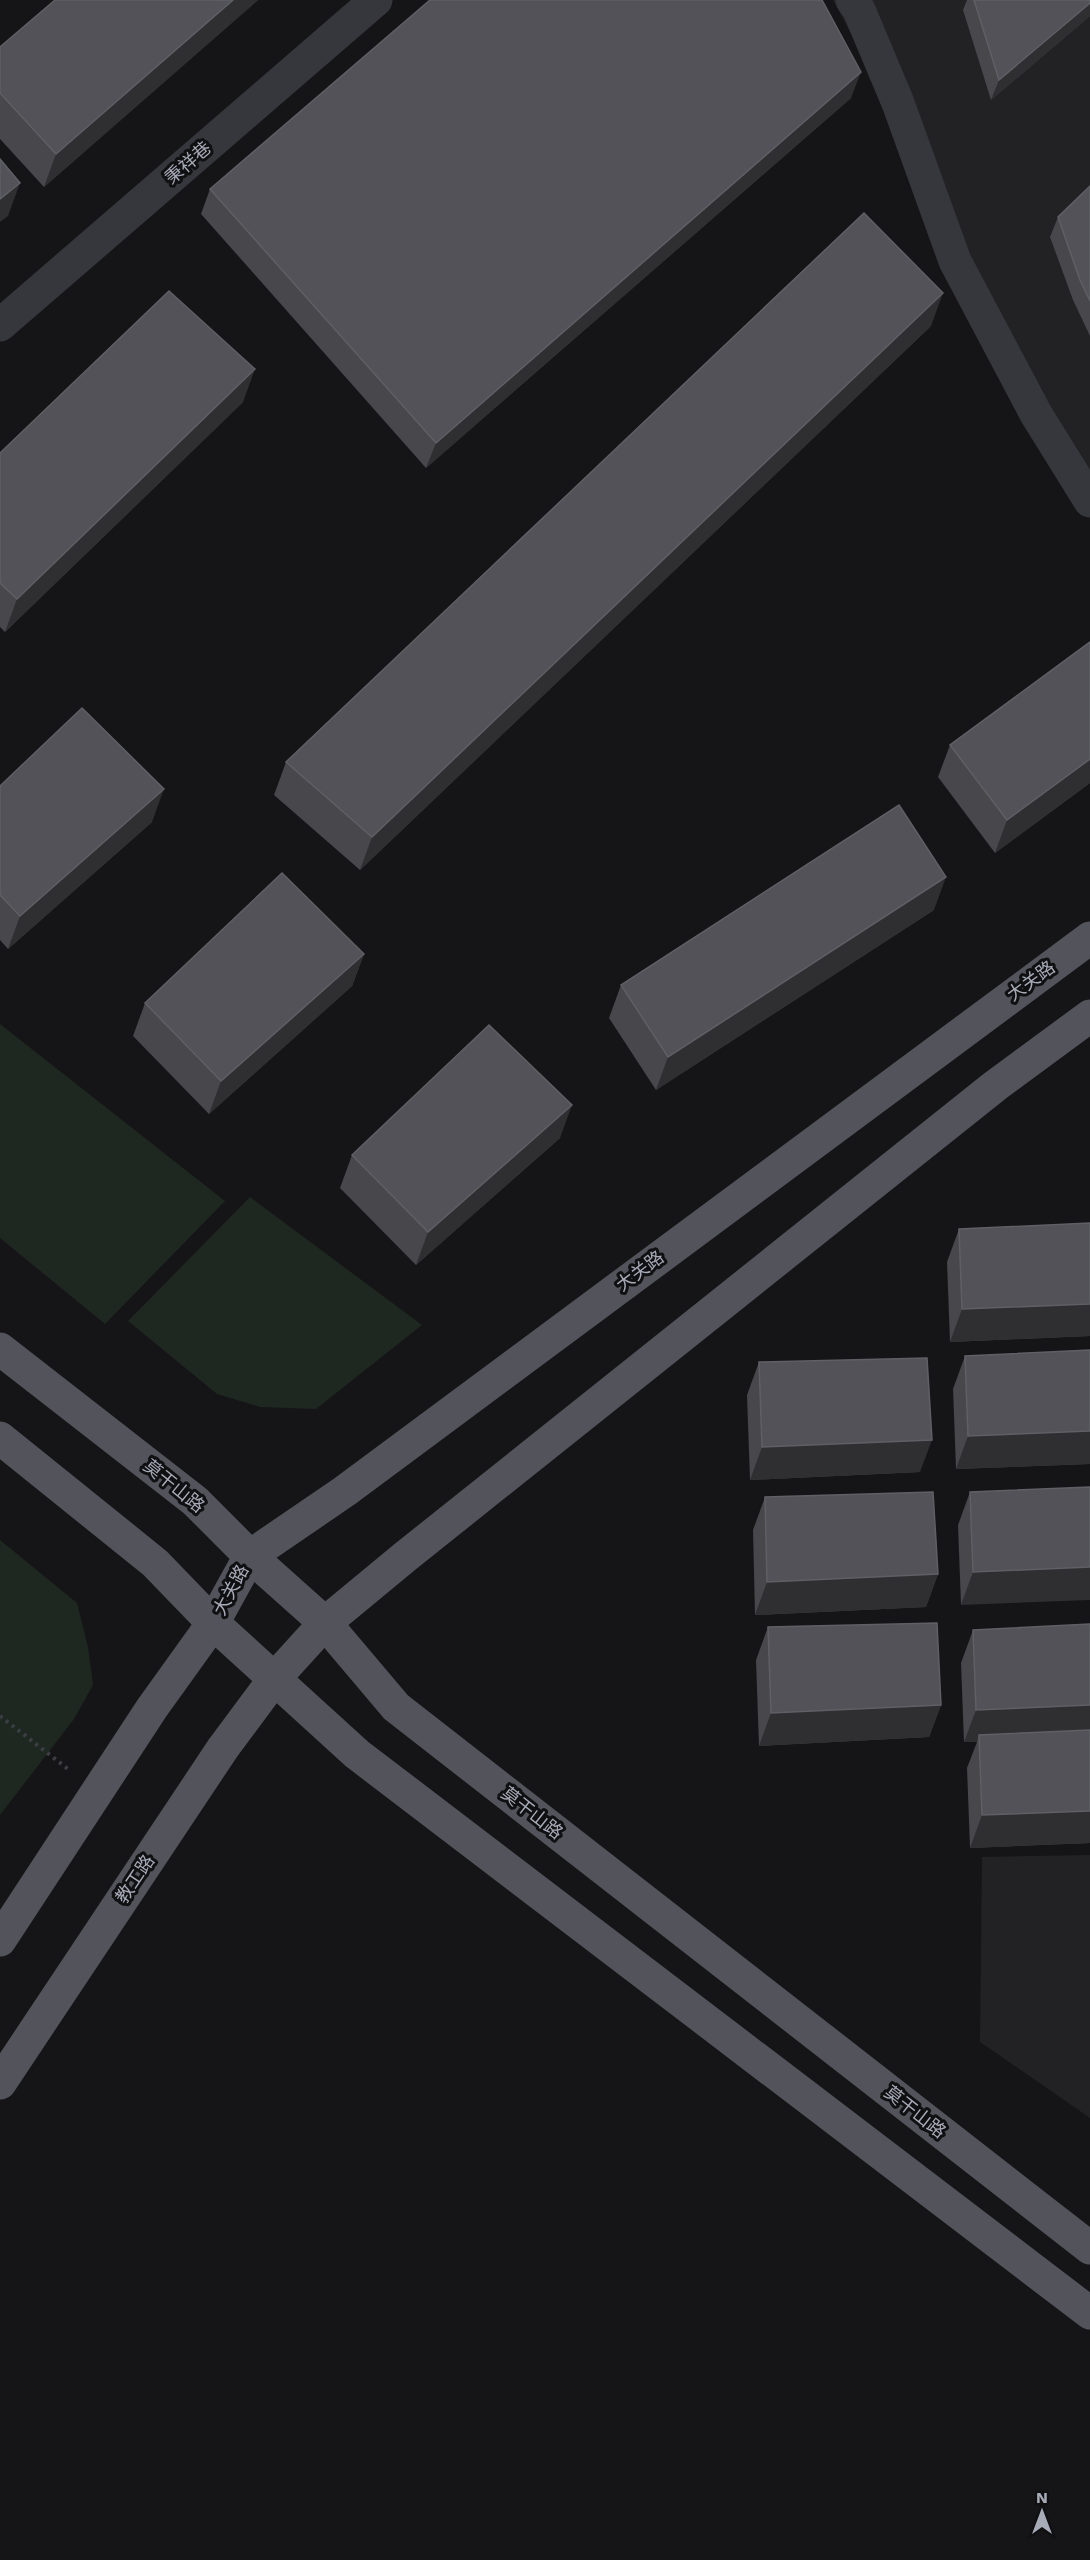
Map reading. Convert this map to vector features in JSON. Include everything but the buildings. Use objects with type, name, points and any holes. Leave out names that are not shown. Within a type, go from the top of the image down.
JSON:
[{"type":"main road","name":"大关路","points":[[213,1623],[249,1556],[345,1491],[1090,938]]},
{"type":"main road","points":[[275,1678],[325,1623],[406,1556],[985,1093],[1090,1016]]},
{"type":"main road","name":"莫干山路","points":[[0,1349],[195,1501],[249,1556],[325,1623],[396,1707],[1090,2248]]},
{"type":"main road","points":[[0,1438],[155,1563],[213,1623],[357,1754],[1090,2313]]},
{"type":"main road","points":[[0,1940],[96,1792],[213,1623]]},
{"type":"main road","name":"教工路","points":[[0,2083],[223,1748],[275,1678]]},
{"type":"street","name":"秉祥巷","points":[[0,325],[376,0]]},
{"type":"street","points":[[852,0],[859,9],[898,103],[955,261],[1035,414],[1090,501]]},
{"type":"path","points":[[0,1716],[96,1792]]},
{"type":"shaded area","points":[[833,0],[1090,0],[1090,485]]},
{"type":"shaded area","points":[[0,1024],[225,1201],[105,1324],[0,1238]]},
{"type":"shaded area","points":[[250,1197],[422,1325],[316,1409],[260,1407],[217,1394],[128,1321]]},
{"type":"shaded area","points":[[0,1540],[77,1603],[88,1647],[93,1685],[74,1719],[0,1815]]},
{"type":"shaded area","points":[[1090,1855],[1090,2118],[980,2042],[982,1857]]}]
